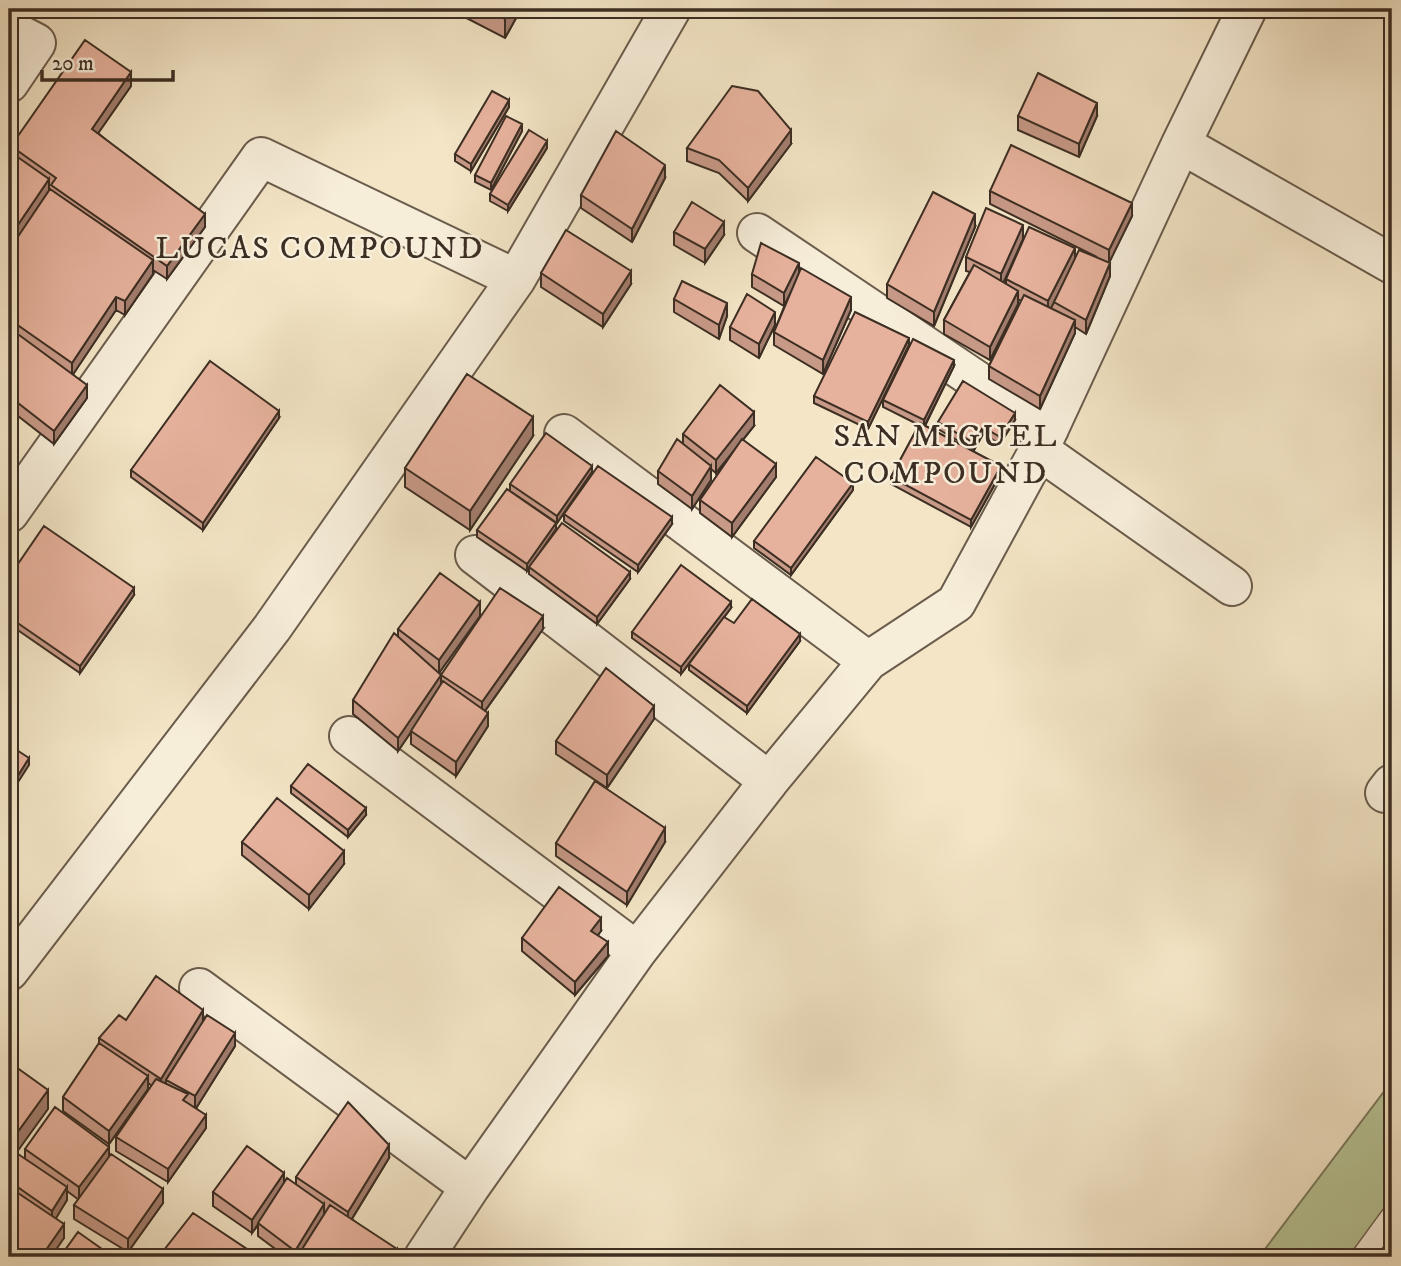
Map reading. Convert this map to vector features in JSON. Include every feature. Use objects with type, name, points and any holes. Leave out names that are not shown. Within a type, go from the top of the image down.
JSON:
[{"type":"street","points":[[9,971],[272,628],[516,279],[671,9]]},
{"type":"street","points":[[424,1257],[470,1187],[637,951],[769,781],[868,661],[956,603],[1044,439],[1181,144],[1234,13]]},
{"type":"street","points":[[9,29],[36,43],[9,83]]},
{"type":"street","points":[[1181,144],[1392,264]]},
{"type":"street","points":[[9,513],[261,157],[516,279]]},
{"type":"street","points":[[757,233],[1044,439],[1232,586]]},
{"type":"street","points":[[564,434],[868,661]]},
{"type":"street","points":[[475,555],[769,781]]},
{"type":"street","points":[[349,736],[637,951]]},
{"type":"street","points":[[199,988],[470,1187]]},
{"type":"lane","points":[[1362,1257],[1392,1216]]},
{"type":"green space","points":[[1392,1081],[1392,1257],[1259,1257]]},
{"type":"building","points":[[485,9],[511,9],[505,19]]},
{"type":"building","points":[[85,40],[131,72],[92,129],[205,214],[167,266],[51,185],[56,178],[11,146]]},
{"type":"building","points":[[1038,73],[1097,103],[1079,144],[1018,116]]},
{"type":"building","points":[[732,86],[758,91],[791,130],[748,188],[719,160],[687,148]]},
{"type":"building","points":[[492,91],[509,100],[471,164],[455,154]]},
{"type":"building","points":[[506,116],[522,124],[491,183],[475,175]]},
{"type":"building","points":[[529,130],[547,141],[508,205],[490,194]]},
{"type":"building","points":[[616,131],[665,165],[632,229],[581,195]]},
{"type":"building","points":[[1011,145],[1132,203],[1109,250],[990,191]]},
{"type":"building","points":[[9,151],[49,179],[9,238]]},
{"type":"building","points":[[50,189],[153,260],[125,301],[116,297],[72,363],[9,319],[9,250]]},
{"type":"building","points":[[933,192],[975,214],[934,312],[887,284]]},
{"type":"building","points":[[692,202],[724,222],[705,249],[674,232]]},
{"type":"building","points":[[986,208],[1023,225],[1001,274],[966,257]]},
{"type":"building","points":[[1029,227],[1075,248],[1048,301],[1006,279]]},
{"type":"building","points":[[566,230],[631,271],[603,314],[541,273]]},
{"type":"building","points":[[761,243],[799,263],[784,293],[752,274]]},
{"type":"building","points":[[1079,250],[1110,263],[1086,320],[1054,302]]},
{"type":"building","points":[[974,265],[1018,291],[990,347],[944,320]]},
{"type":"building","points":[[801,268],[851,297],[823,360],[774,332]]},
{"type":"building","points":[[682,281],[727,303],[719,325],[674,299]]},
{"type":"building","points":[[747,294],[775,312],[759,344],[730,327]]},
{"type":"building","points":[[1024,295],[1075,320],[1040,396],[989,366]]},
{"type":"building","points":[[855,312],[909,338],[868,422],[814,396]]},
{"type":"building","points":[[15,332],[87,385],[54,431],[9,396],[9,340]]},
{"type":"building","points":[[913,339],[954,360],[924,420],[883,400]]},
{"type":"building","points":[[210,361],[279,411],[203,523],[131,470]]},
{"type":"building","points":[[467,374],[533,417],[470,511],[405,468]]},
{"type":"building","points":[[963,381],[1015,413],[1000,437],[983,427],[974,443],[938,422]]},
{"type":"building","points":[[720,385],[754,412],[716,460],[683,434]]},
{"type":"building","points":[[920,423],[1001,466],[971,520],[891,477]]},
{"type":"building","points":[[546,433],[592,466],[557,516],[510,484]]},
{"type":"building","points":[[677,439],[711,466],[692,496],[658,471]]},
{"type":"building","points":[[742,439],[776,464],[732,523],[700,500]]},
{"type":"building","points":[[816,457],[853,483],[791,568],[754,541]]},
{"type":"building","points":[[598,466],[672,517],[638,565],[564,514]]},
{"type":"building","points":[[507,489],[556,523],[527,564],[477,530]]},
{"type":"building","points":[[562,523],[630,572],[597,617],[529,567]]},
{"type":"building","points":[[44,526],[134,588],[80,666],[9,617],[9,577]]},
{"type":"building","points":[[681,565],[731,602],[681,667],[632,632]]},
{"type":"building","points":[[440,573],[480,602],[439,660],[398,629]]},
{"type":"building","points":[[500,588],[543,616],[482,702],[441,675]]},
{"type":"building","points":[[752,599],[800,634],[747,706],[689,664],[724,617],[734,623]]},
{"type":"building","points":[[394,633],[441,675],[398,738],[353,700]]},
{"type":"building","points":[[606,668],[654,706],[607,775],[556,741]]},
{"type":"building","points":[[443,681],[488,713],[456,762],[411,731]]},
{"type":"building","points":[[9,745],[29,758],[9,790]]},
{"type":"building","points":[[308,764],[366,808],[348,830],[291,786]]},
{"type":"building","points":[[595,781],[665,828],[627,892],[556,843]]},
{"type":"building","points":[[277,798],[344,851],[309,895],[242,842]]},
{"type":"building","points":[[559,887],[601,918],[591,931],[608,942],[575,982],[522,938]]},
{"type":"building","points":[[156,976],[203,1010],[161,1079],[99,1038],[119,1015],[126,1020]]},
{"type":"building","points":[[207,1015],[235,1033],[195,1096],[166,1080]]},
{"type":"building","points":[[99,1043],[148,1076],[109,1131],[63,1097]]},
{"type":"building","points":[[9,1062],[48,1090],[9,1144]]},
{"type":"building","points":[[156,1079],[188,1094],[183,1100],[206,1115],[168,1169],[116,1137]]},
{"type":"building","points":[[348,1102],[389,1145],[348,1212],[296,1177]]},
{"type":"building","points":[[55,1107],[109,1147],[79,1187],[25,1149]]},
{"type":"building","points":[[247,1146],[284,1173],[252,1220],[213,1192]]},
{"type":"building","points":[[18,1154],[67,1187],[52,1211],[9,1181],[9,1171]]},
{"type":"building","points":[[111,1154],[163,1189],[128,1239],[74,1205]]},
{"type":"building","points":[[287,1178],[324,1204],[295,1251],[258,1223]]},
{"type":"building","points":[[9,1187],[64,1224],[41,1257],[9,1257]]},
{"type":"building","points":[[330,1205],[397,1249],[391,1257],[304,1257],[299,1254]]},
{"type":"building","points":[[193,1213],[259,1257],[174,1257],[164,1250]]},
{"type":"building","points":[[78,1232],[109,1254],[107,1257],[60,1257]]},
{"type":"building","points":[[135,1250],[145,1257],[130,1257]]},
{"type":"district","name":"LUCAS COMPOUND","points":[[320,247]]},
{"type":"district","name":"SAN MIGUEL COMPOUND","points":[[946,454]]}]
